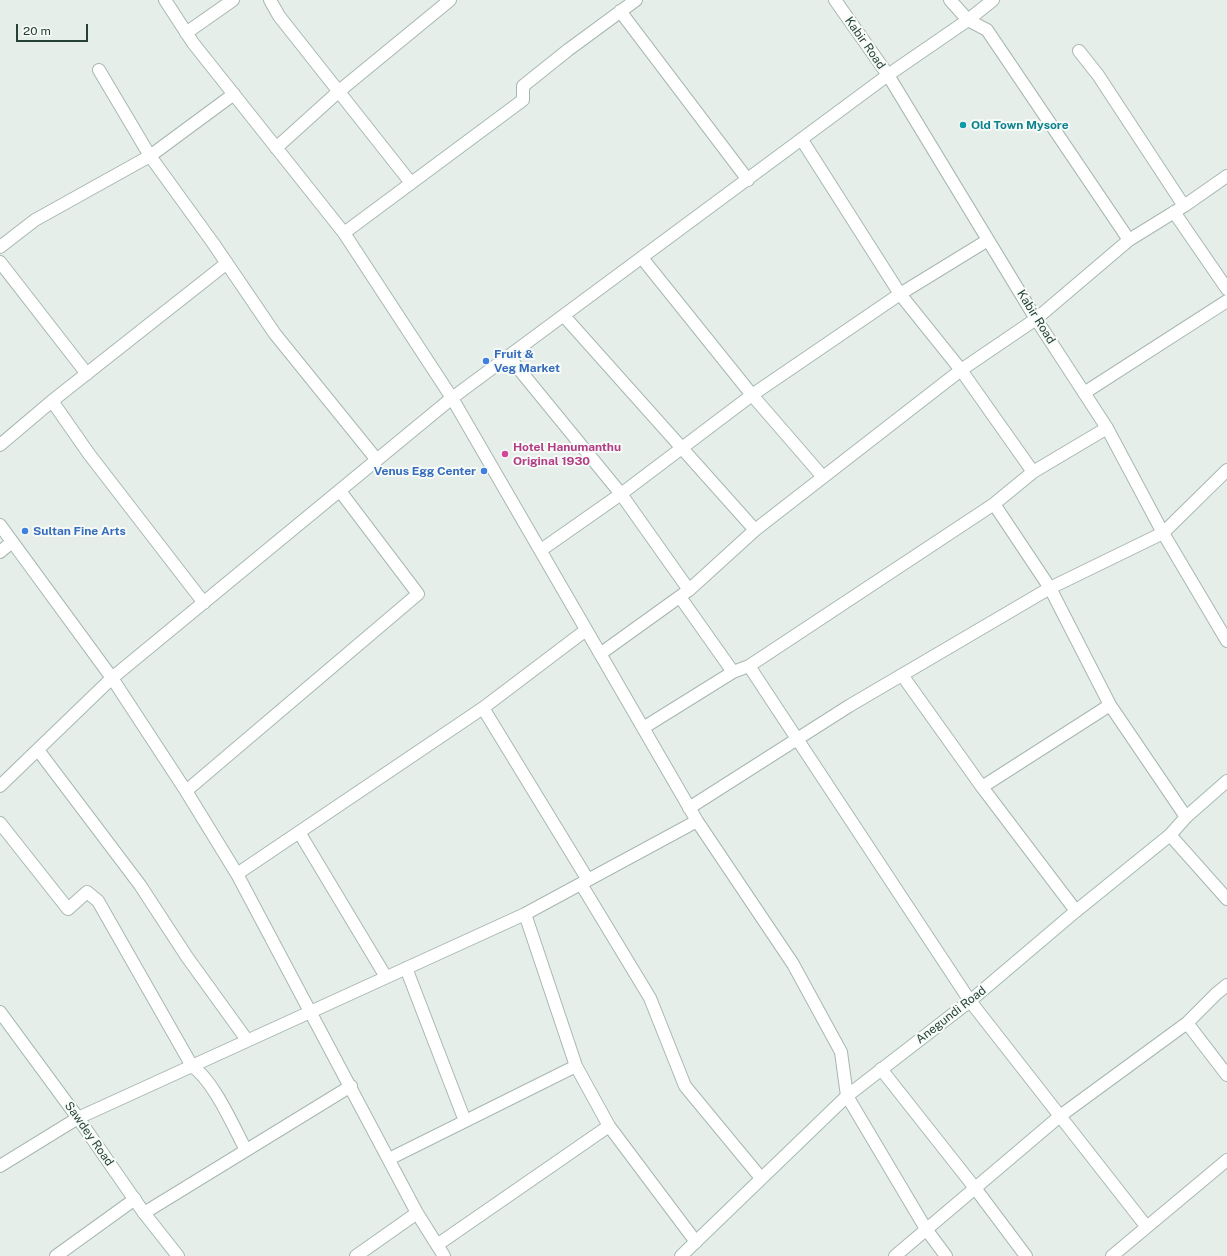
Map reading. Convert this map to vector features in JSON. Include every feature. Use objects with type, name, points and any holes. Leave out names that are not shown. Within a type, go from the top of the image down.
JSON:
[{"type":"street","points":[[165,0],[186,33],[344,233],[452,398],[689,808],[793,964],[841,1052],[847,1096],[926,1229],[946,1256]]},
{"type":"street","points":[[186,33],[233,0]]},
{"type":"street","points":[[270,0],[279,16],[411,183]]},
{"type":"street","points":[[276,148],[338,92],[450,0]]},
{"type":"street","points":[[344,233],[523,100],[523,86],[636,0]]},
{"type":"street","name":"Kabir Road","points":[[835,0],[888,75],[1036,319],[1107,428],[1163,533],[1227,641]]},
{"type":"street","points":[[950,0],[968,20],[987,30],[1129,240]]},
{"type":"street","points":[[0,786],[112,678],[452,398],[888,75],[968,20],[993,0]]},
{"type":"street","points":[[620,11],[748,180]]},
{"type":"street","points":[[1079,51],[1098,74],[1227,289]]},
{"type":"street","points":[[99,70],[150,156],[227,263],[275,334],[377,460]]},
{"type":"street","points":[[0,247],[35,220],[150,156],[234,94]]},
{"type":"street","points":[[802,140],[900,294],[961,370],[1033,472]]},
{"type":"street","points":[[600,654],[684,594],[756,530],[961,370],[1036,319],[1129,240],[1179,209],[1227,176]]},
{"type":"street","points":[[540,550],[621,494],[752,395],[900,294],[988,240]]},
{"type":"street","points":[[642,258],[752,395],[823,477]]},
{"type":"street","points":[[0,262],[87,374]]},
{"type":"street","points":[[0,445],[52,401],[227,263]]},
{"type":"street","points":[[1084,393],[1227,301]]},
{"type":"street","points":[[564,316],[756,530]]},
{"type":"street","points":[[509,357],[621,494],[733,672]]},
{"type":"street","points":[[52,401],[103,472],[204,603]]},
{"type":"street","points":[[643,728],[733,672],[749,666],[994,504],[1033,472],[1107,428]]},
{"type":"street","points":[[689,808],[798,738],[1050,588],[1163,533],[1226,472]]},
{"type":"street","points":[[186,791],[418,594],[340,491]]},
{"type":"street","points":[[994,504],[1050,588],[1110,704],[1186,817]]},
{"type":"street","points":[[0,525],[112,678],[186,791],[237,874],[351,1086],[417,1213],[444,1256]]},
{"type":"street","points":[[0,552],[12,542]]},
{"type":"street","points":[[237,874],[483,708],[586,630]]},
{"type":"street","points":[[749,666],[798,738],[970,1001],[1146,1226]]},
{"type":"street","points":[[902,675],[982,787],[1076,911]]},
{"type":"street","points":[[982,787],[1110,704]]},
{"type":"street","points":[[483,708],[650,998],[685,1086],[761,1178]]},
{"type":"street","points":[[38,750],[140,885],[186,957],[247,1040]]},
{"type":"street","name":"Anegundi Road","points":[[681,1256],[847,1096],[970,1001],[1076,911],[1170,835],[1186,817],[1227,781]]},
{"type":"street","points":[[0,1166],[78,1118],[525,914],[697,821]]},
{"type":"street","points":[[0,823],[68,909],[87,892],[98,901],[192,1066],[200,1071],[210,1086],[246,1150]]},
{"type":"street","points":[[299,832],[386,977]]},
{"type":"street","points":[[1170,835],[1227,899]]},
{"type":"street","points":[[525,914],[576,1066],[610,1126],[696,1242]]},
{"type":"street","points":[[406,968],[465,1121]]},
{"type":"street","points":[[895,1256],[1060,1116],[1187,1023],[1227,985]]},
{"type":"street","name":"Sawdey Road","points":[[0,1012],[78,1118],[144,1213],[178,1256]]},
{"type":"street","points":[[1187,1023],[1227,1076]]},
{"type":"street","points":[[389,1159],[576,1066]]},
{"type":"street","points":[[881,1069],[975,1188],[1026,1256]]},
{"type":"street","points":[[144,1213],[351,1086]]},
{"type":"street","points":[[437,1245],[610,1126]]},
{"type":"street","points":[[1112,1256],[1146,1226],[1227,1160]]},
{"type":"street","points":[[56,1256],[135,1199]]},
{"type":"street","points":[[356,1256],[417,1213]]},
{"type":"place","name":"Old Town Mysore","points":[[963,125]]},
{"type":"place","name":"Fruit & Veg Market","points":[[486,361]]},
{"type":"place","name":"Hotel Hanumanthu Original 1930","points":[[505,454]]},
{"type":"place","name":"Venus Egg Center","points":[[484,471]]},
{"type":"place","name":"Sultan Fine Arts","points":[[25,531]]}]
